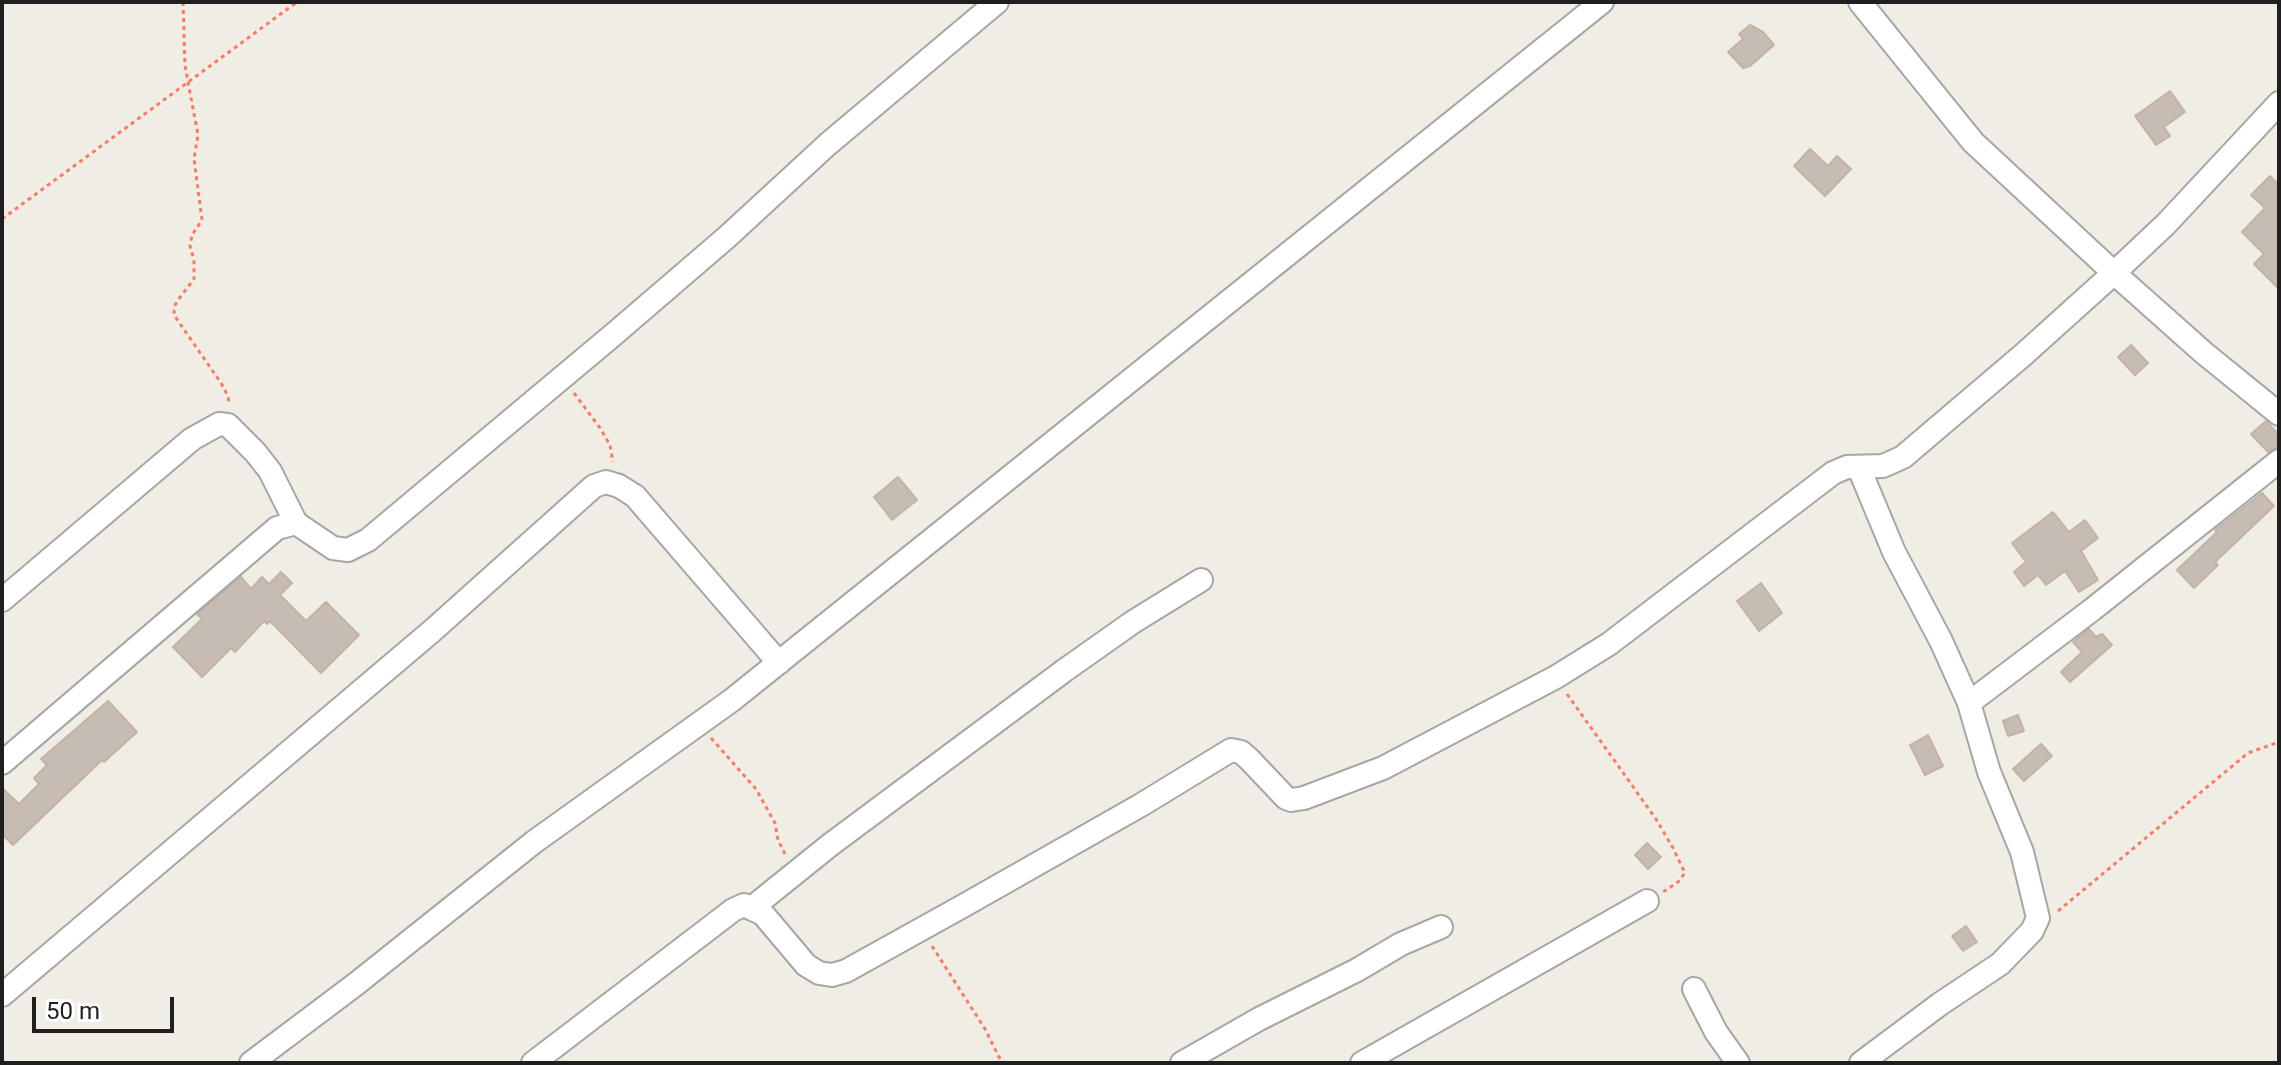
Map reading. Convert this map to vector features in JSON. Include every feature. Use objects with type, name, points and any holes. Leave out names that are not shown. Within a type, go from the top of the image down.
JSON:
[{"type":"street","points":[[2,600],[192,439],[219,424],[228,425],[270,471],[296,523],[333,548],[348,550],[368,540],[727,237],[828,144],[997,2]]},
{"type":"street","points":[[251,1063],[534,842],[779,663],[1602,2]]},
{"type":"street","points":[[1860,2],[1973,142],[2114,273],[2279,414]]},
{"type":"street","points":[[533,1063],[733,910],[744,905],[763,914],[806,965],[819,973],[832,975],[846,971],[1141,805],[1231,750],[1241,752],[1286,798],[1304,798],[1383,768],[1556,677],[1609,644],[1833,473],[1847,467],[1883,466],[1903,457],[2114,273],[2166,224],[2279,103]]},
{"type":"street","points":[[1969,703],[2279,461]]},
{"type":"street","points":[[1859,468],[1894,552],[1941,641],[1969,703],[1989,772],[2026,867],[2038,918],[2033,929],[2000,964],[1861,1063]]},
{"type":"street","points":[[2,995],[432,631],[594,486],[606,482],[635,496],[779,663]]},
{"type":"street","points":[[2,763],[277,528],[296,523]]},
{"type":"street","points":[[753,907],[1065,670],[1133,622],[1201,580]]},
{"type":"street","points":[[1362,1063],[1440,1017],[1534,968],[1647,901]]},
{"type":"street","points":[[1182,1063],[1401,944],[1441,927]]},
{"type":"street","points":[[1694,989],[1716,1032],[1738,1063]]},
{"type":"path","points":[[183,2],[185,66],[198,135],[194,159],[202,220],[192,235],[190,246],[194,279],[174,307],[174,315],[228,396],[228,425]]},
{"type":"path","points":[[2,219],[297,2]]},
{"type":"path","points":[[561,378],[583,404],[610,445],[612,484]]},
{"type":"path","points":[[1556,677],[1656,819],[1685,873],[1678,882],[1647,901]]},
{"type":"path","points":[[698,723],[756,789],[767,808],[784,848],[786,879]]},
{"type":"path","points":[[2033,929],[2112,868],[2248,753],[2279,742]]},
{"type":"path","points":[[924,927],[933,948],[985,1029],[1002,1063]]},
{"type":"building","points":[[1750,25],[1763,32],[1774,45],[1750,66],[1743,68],[1728,52],[1743,39],[1739,34]]},
{"type":"building","points":[[2170,91],[2185,112],[2164,127],[2170,136],[2156,145],[2135,116]]},
{"type":"building","points":[[1810,149],[1828,166],[1837,156],[1851,169],[1825,196],[1794,166]]},
{"type":"building","points":[[2270,176],[2279,185],[2279,289],[2254,264],[2264,254],[2242,232],[2265,208],[2251,195]]},
{"type":"building","points":[[2131,345],[2148,363],[2135,375],[2118,357]]},
{"type":"building","points":[[2266,421],[2279,435],[2279,447],[2268,452],[2251,434]]},
{"type":"building","points":[[898,477],[917,500],[892,520],[874,497]]},
{"type":"building","points":[[2262,493],[2274,506],[2215,562],[2218,565],[2194,588],[2177,570],[2217,532],[2215,530]]},
{"type":"building","points":[[2053,512],[2069,532],[2085,520],[2098,538],[2081,551],[2098,580],[2079,592],[2065,571],[2046,585],[2038,575],[2024,586],[2014,572],[2026,562],[2012,543]]},
{"type":"building","points":[[281,572],[292,583],[280,595],[306,621],[326,602],[359,635],[321,673],[270,621],[267,624],[264,621],[235,652],[231,648],[202,677],[173,647],[202,619],[197,614],[241,577],[251,589],[262,577],[269,584]]},
{"type":"building","points":[[1761,583],[1782,613],[1759,631],[1737,601]]},
{"type":"building","points":[[2089,629],[2096,637],[2102,634],[2112,645],[2070,682],[2061,672],[2082,652],[2073,642]]},
{"type":"building","points":[[108,701],[137,732],[104,762],[102,760],[13,845],[2,834],[2,788],[19,804],[39,784],[34,778],[47,765],[41,759]]},
{"type":"building","points":[[2018,715],[2024,731],[2008,736],[2003,721]]},
{"type":"building","points":[[1928,735],[1943,766],[1925,775],[1910,745]]},
{"type":"building","points":[[2041,744],[2052,756],[2024,781],[2013,769]]},
{"type":"building","points":[[1647,843],[1661,857],[1648,869],[1635,855]]},
{"type":"building","points":[[1966,926],[1977,942],[1963,951],[1952,936]]}]
